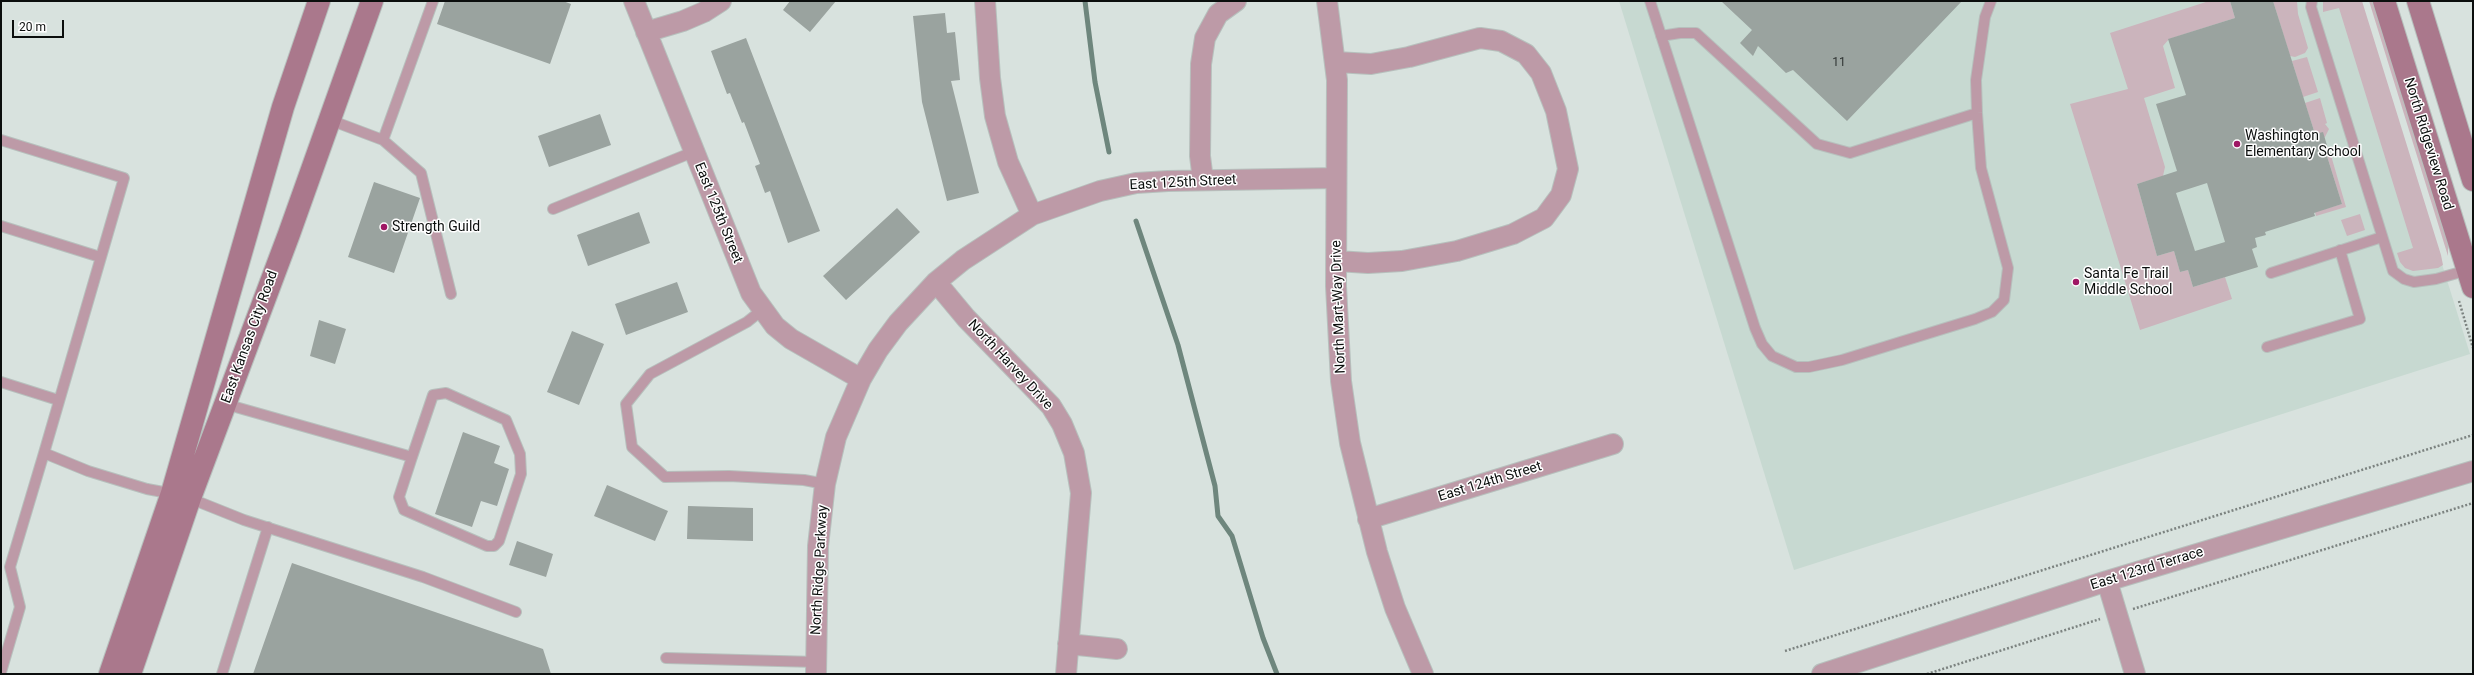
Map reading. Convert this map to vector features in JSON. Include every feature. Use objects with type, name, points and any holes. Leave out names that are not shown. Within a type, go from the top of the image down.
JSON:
[{"type":"main road","name":"East Kansas City Road","points":[[130,674],[181,496],[283,107],[318,1]]},
{"type":"main road","name":"East Kansas City Road","points":[[110,674],[181,496],[225,404],[330,120],[372,1]]},
{"type":"main road","name":"North Ridgeview Road","points":[[2384,1],[2466,284]]},
{"type":"main road","points":[[2418,1],[2473,180]]},
{"type":"street","name":"East 125th Street","points":[[634,1],[751,293],[775,326],[791,340],[861,379]]},
{"type":"street","points":[[646,32],[683,21],[704,12],[721,1]]},
{"type":"street","points":[[985,1],[990,78],[995,116],[1008,162],[1032,215]]},
{"type":"street","points":[[1203,180],[1200,156],[1201,64],[1205,38],[1218,14],[1236,1]]},
{"type":"street","name":"North Mart-Way Drive","points":[[1327,1],[1336,62],[1337,336],[1341,381],[1350,443],[1368,519],[1395,608],[1423,674]]},
{"type":"street","points":[[1336,62],[1371,64],[1409,57],[1480,38],[1502,41],[1526,54],[1542,73],[1556,111],[1568,169],[1562,195],[1544,218],[1513,234],[1457,251],[1402,261],[1368,263],[1337,261]]},
{"type":"street","name":"East 125th Street","points":[[936,282],[963,260],[1032,215],[1068,201],[1114,188],[1136,183],[1203,180],[1336,178]]},
{"type":"street","name":"North Ridge Parkway","points":[[816,668],[818,546],[825,484],[836,437],[861,379],[898,323],[936,282]]},
{"type":"street","name":"North Harvey Drive","points":[[936,282],[966,318],[1051,406],[1062,424],[1074,453],[1081,493],[1066,674]]},
{"type":"street","name":"East 124th Street","points":[[1368,519],[1613,444]]},
{"type":"street","name":"East 123rd Terrace","points":[[1822,674],[2107,581],[2473,471]]},
{"type":"street","points":[[2107,581],[2135,674]]},
{"type":"street","points":[[1068,644],[1117,649]]},
{"type":"lane","points":[[383,140],[433,1]]},
{"type":"lane","points":[[1650,1],[1755,328],[1762,344],[1772,356],[1796,367],[1809,367],[1842,360],[1975,319],[1992,312],[2004,300],[2008,268],[1981,168],[1977,113],[1976,80],[1984,17],[1991,1]]},
{"type":"lane","points":[[2312,1],[2311,7],[2393,271],[2404,279],[2466,284]]},
{"type":"lane","points":[[1661,36],[1680,33],[1696,33],[1817,144],[1850,153],[1977,113]]},
{"type":"lane","points":[[330,120],[383,140],[421,174],[451,294]]},
{"type":"lane","points":[[1,140],[124,178],[58,400],[44,453],[6,566],[20,606],[1,672]]},
{"type":"lane","points":[[553,209],[694,152]]},
{"type":"lane","points":[[1,226],[100,257]]},
{"type":"lane","points":[[2271,273],[2382,237]]},
{"type":"lane","points":[[2267,347],[2360,319],[2340,250]]},
{"type":"lane","points":[[762,310],[747,322],[650,374],[626,404],[632,447],[665,476],[729,476],[804,480],[825,484]]},
{"type":"lane","points":[[1,382],[58,400]]},
{"type":"lane","points":[[446,393],[506,420],[520,454],[521,474],[499,541],[494,546],[487,546],[404,510],[399,497],[412,457],[433,395],[446,393]]},
{"type":"lane","points":[[225,404],[412,457]]},
{"type":"lane","points":[[44,453],[88,471],[147,489],[181,496],[268,527],[423,576],[516,612]]},
{"type":"lane","points":[[222,674],[268,527]]},
{"type":"lane","points":[[666,658],[816,668]]},
{"type":"path","points":[[2466,284],[2473,348]]},
{"type":"path","points":[[1785,651],[2473,435]]},
{"type":"path","points":[[1927,674],[2473,503]]},
{"type":"shaded area","name":"Santa Fe Trail Middle School","points":[[1619,1],[2360,1],[2470,354],[1794,570]]},
{"type":"shaded area","points":[[2209,1],[2230,1],[2235,18],[2169,39],[2163,46],[2175,88],[2144,98],[2165,167],[2163,176],[2137,184],[2157,256],[2174,251],[2180,272],[2188,270],[2193,287],[2225,277],[2232,299],[2140,330],[2070,104],[2128,89],[2110,33]]},
{"type":"shaded area","points":[[2273,1],[2297,1],[2298,14],[2308,48],[2305,53],[2295,57],[2290,56]]},
{"type":"shaded area","points":[[2323,1],[2362,1],[2441,255],[2443,265],[2438,268],[2413,271],[2405,268],[2400,262],[2397,253],[2413,248],[2339,8],[2323,12]]},
{"type":"shaded area","points":[[2369,1],[2373,1],[2448,242],[2448,256]]},
{"type":"shaded area","points":[[2307,57],[2318,92],[2303,97],[2292,61]]},
{"type":"shaded area","points":[[2320,98],[2327,123],[2325,124],[2329,129],[2325,137],[2317,140],[2305,103]]},
{"type":"shaded area","points":[[2330,152],[2346,207],[2316,216],[2315,212],[2342,204],[2326,153]]},
{"type":"shaded area","points":[[2360,214],[2365,230],[2347,236],[2341,220]]},
{"type":"building","points":[[445,1],[563,1],[571,4],[550,64],[437,24]]},
{"type":"building","points":[[790,1],[836,1],[810,32],[783,10]]},
{"type":"building","points":[[1721,1],[1962,1],[1847,121],[1793,70],[1786,73],[1758,46],[1753,56],[1740,43],[1752,30]]},
{"type":"building","name":"Washington Elementary School","points":[[2230,1],[2273,1],[2315,134],[2323,132],[2329,152],[2326,153],[2342,204],[2314,213],[2315,216],[2265,232],[2266,235],[2255,238],[2257,247],[2252,249],[2258,267],[2193,287],[2188,270],[2180,272],[2174,251],[2157,256],[2137,184],[2177,171],[2156,104],[2186,95],[2168,39],[2235,18]],"holes":[[[2207,183],[2225,242],[2195,251],[2176,193]]]},
{"type":"building","points":[[945,13],[947,33],[955,32],[960,80],[951,81],[979,193],[947,201],[922,102],[913,16]]},
{"type":"building","points":[[746,38],[820,231],[788,243],[770,191],[765,193],[755,166],[760,164],[744,122],[742,123],[730,93],[727,94],[711,51]]},
{"type":"building","points":[[600,114],[611,145],[549,167],[538,136]]},
{"type":"building","name":"Strength Guild","points":[[374,182],[420,198],[394,273],[348,257]]},
{"type":"building","points":[[897,208],[920,232],[846,300],[823,276]]},
{"type":"building","points":[[639,212],[650,243],[588,266],[577,235]]},
{"type":"building","points":[[677,282],[688,312],[626,335],[615,304]]},
{"type":"building","points":[[319,320],[346,329],[335,364],[310,356]]},
{"type":"building","points":[[572,331],[604,344],[579,405],[547,392]]},
{"type":"building","points":[[463,432],[500,446],[494,463],[509,469],[497,506],[481,501],[472,527],[435,514]]},
{"type":"building","points":[[607,485],[668,511],[655,541],[594,516]]},
{"type":"building","points":[[688,506],[753,508],[753,541],[687,539]]},
{"type":"building","points":[[517,541],[553,554],[546,577],[509,565]]},
{"type":"building","points":[[292,563],[543,649],[551,674],[253,674]]},
{"type":"waterway","points":[[1085,1],[1095,82],[1109,152]]},
{"type":"waterway","points":[[1136,221],[1178,345],[1215,486],[1218,516],[1232,536],[1263,638],[1277,674]]},
{"type":"place","name":"Washington Elementary School","points":[[2237,144]]},
{"type":"place","name":"Strength Guild","points":[[384,227]]},
{"type":"place","name":"Santa Fe Trail Middle School","points":[[2076,282]]}]
